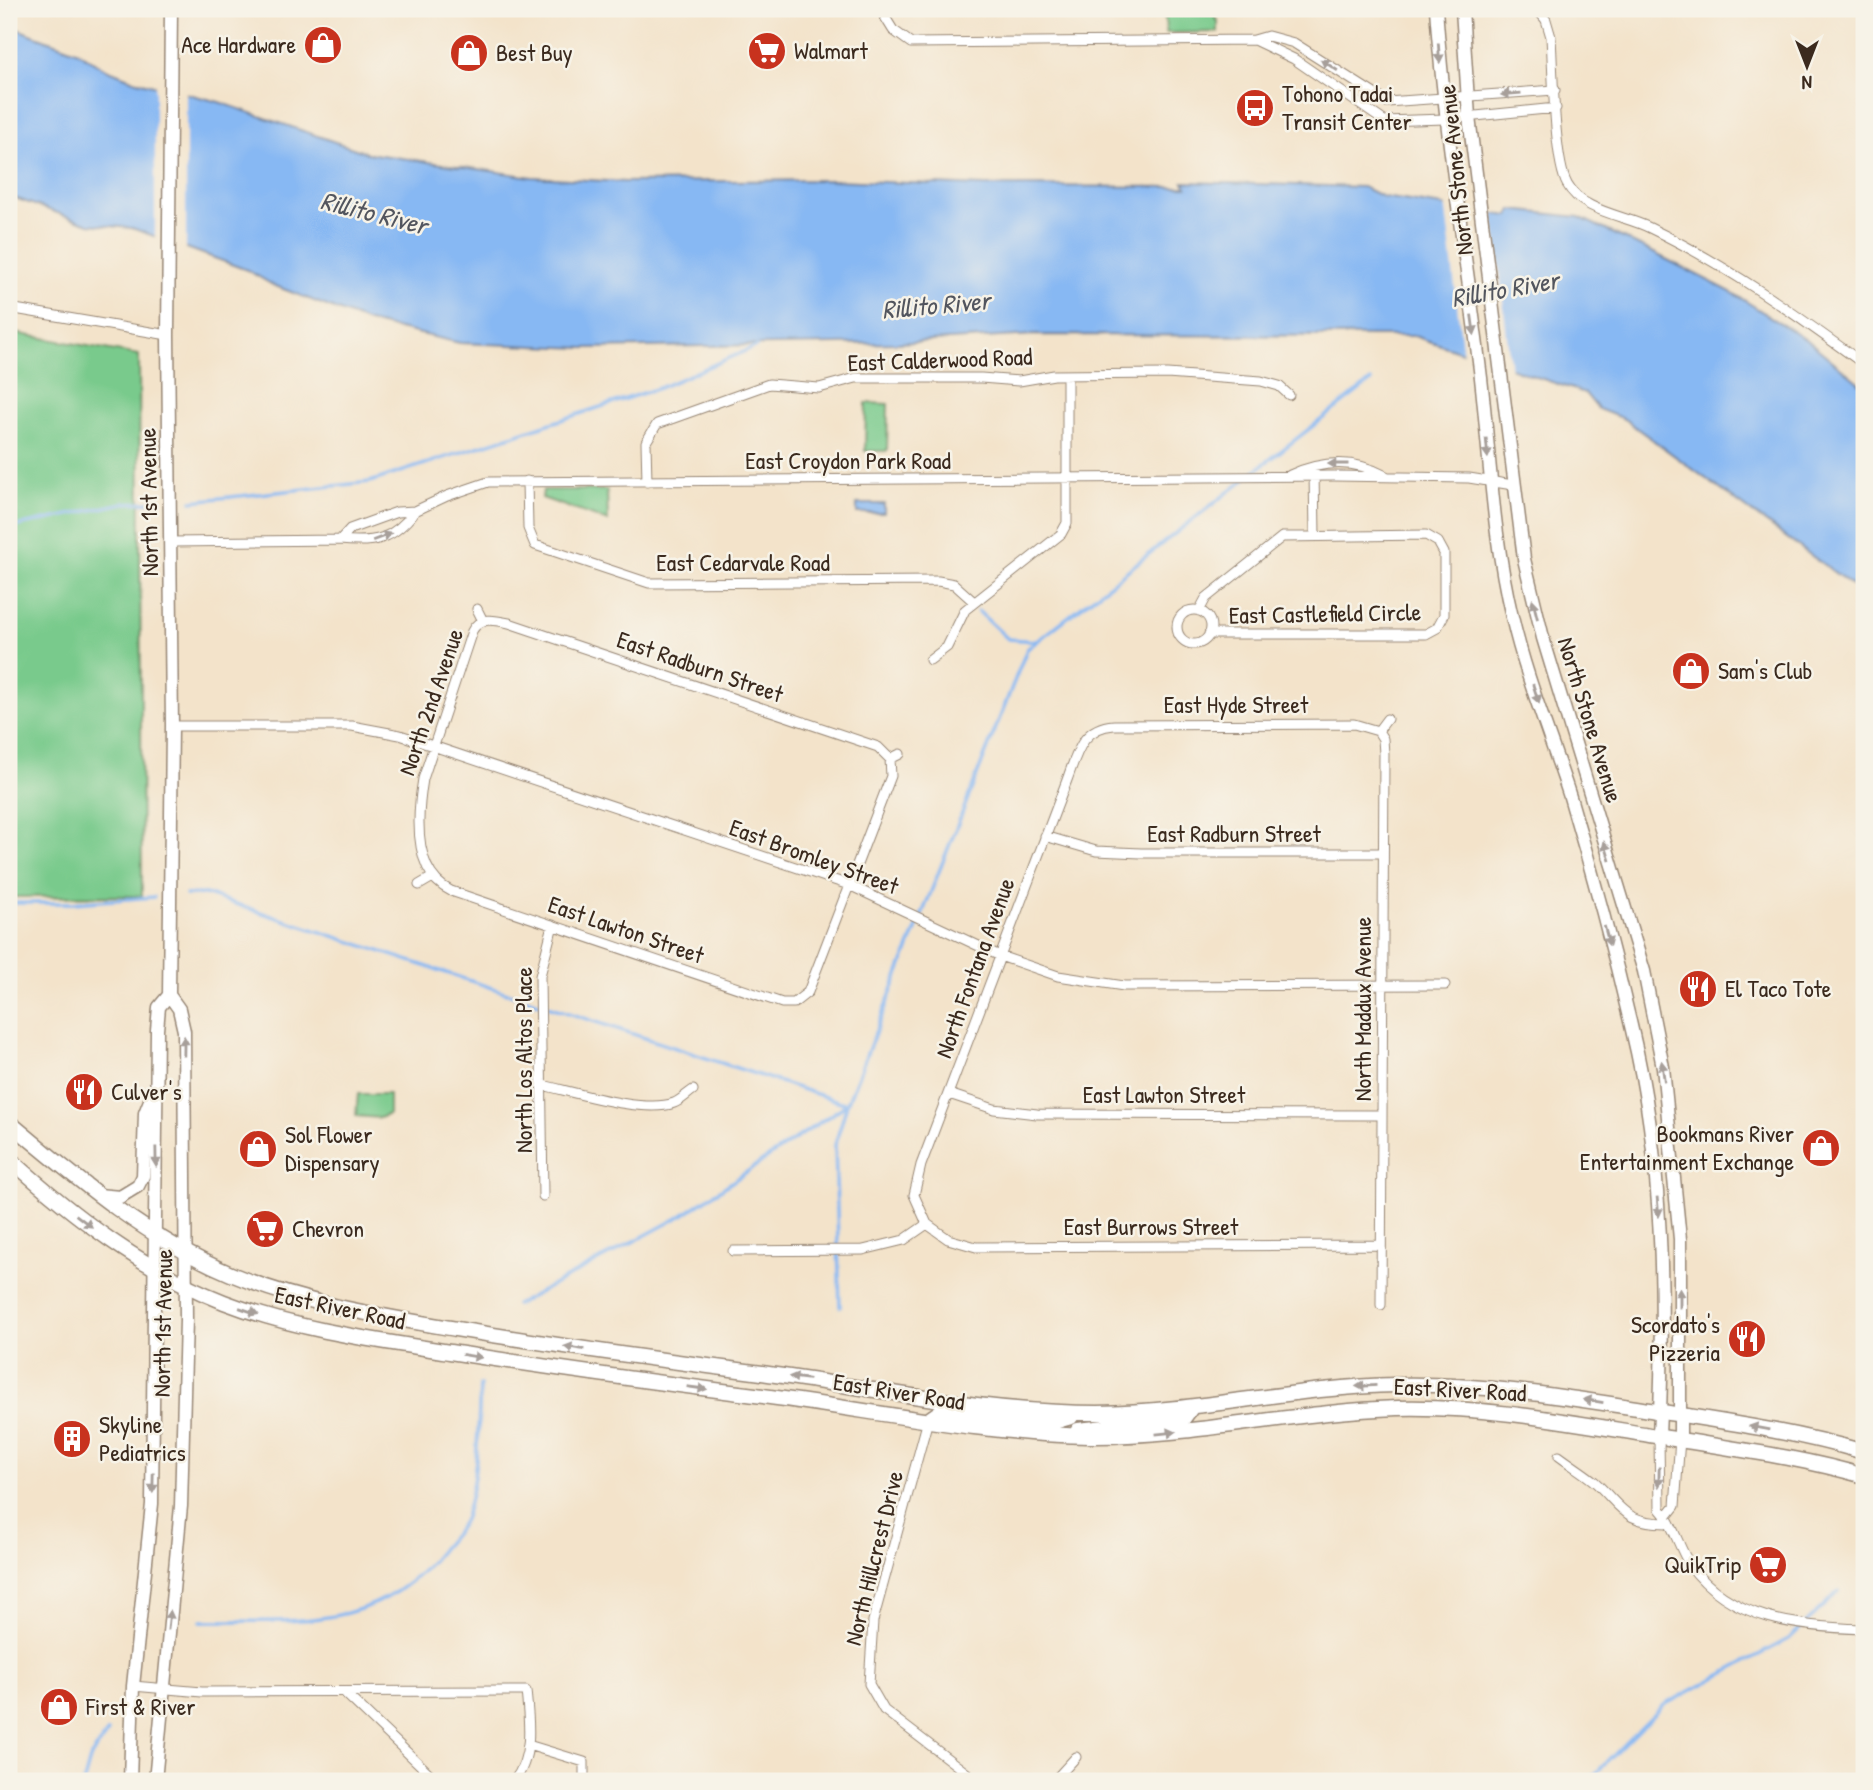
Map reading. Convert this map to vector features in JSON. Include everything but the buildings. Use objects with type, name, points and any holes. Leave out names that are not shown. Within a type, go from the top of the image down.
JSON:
[{"type":"main road","name":"North 1st Avenue","points":[[155,1781],[181,1507],[186,1286],[184,1031],[179,1009],[169,995],[173,726],[168,335],[171,9]]},
{"type":"main road","name":"North Stone Avenue","points":[[1436,9],[1442,97],[1481,380],[1490,479],[1512,620],[1571,802],[1633,1032],[1646,1102],[1662,1259],[1659,1437]]},
{"type":"main road","name":"North Stone Avenue","points":[[1462,9],[1469,117],[1524,559],[1543,638],[1644,971],[1663,1067],[1680,1239],[1680,1439]]},
{"type":"main road","name":"North 1st Avenue","points":[[130,1781],[133,1686],[152,1504],[159,1007],[169,995]]},
{"type":"main road","points":[[96,1195],[120,1197],[138,1186],[143,1176],[145,1113],[156,1082]]},
{"type":"main road","name":"East River Road","points":[[9,1122],[96,1195],[156,1236],[232,1275],[283,1293],[421,1323],[581,1350],[982,1405],[1085,1413],[1153,1412],[1339,1388],[1397,1385],[1509,1390],[1679,1415],[1826,1441],[1864,1452]]},
{"type":"main road","name":"East River Road","points":[[9,1158],[51,1196],[100,1233],[186,1286],[282,1322],[331,1334],[526,1365],[1005,1432],[1164,1433],[1335,1412],[1449,1408],[1560,1419],[1830,1467],[1864,1476]]},
{"type":"main road","points":[[1056,1434],[1097,1426],[1184,1418],[1192,1407]]},
{"type":"main road","points":[[928,1420],[942,1411],[1050,1423],[1085,1413]]},
{"type":"street","points":[[880,9],[893,30],[911,43],[1254,40],[1268,36],[1294,43],[1387,103],[1468,94],[1481,96],[1555,90]]},
{"type":"street","points":[[1537,9],[1546,20],[1551,37],[1560,165],[1567,186],[1577,197],[1587,204],[1644,225],[1716,262],[1864,364]]},
{"type":"street","points":[[1254,40],[1294,60],[1384,121],[1445,120],[1556,108]]},
{"type":"street","points":[[9,308],[168,335]]},
{"type":"street","name":"East Calderwood Road","points":[[647,482],[646,442],[657,424],[757,387],[782,383],[819,388],[856,378],[981,377],[1019,381],[1067,375],[1167,374],[1242,379],[1279,386],[1289,395]]},
{"type":"street","points":[[930,660],[947,647],[965,610],[1061,534],[1067,523],[1067,375]]},
{"type":"street","points":[[1314,464],[1315,535]]},
{"type":"street","name":"East Croydon Park Road","points":[[1282,476],[1314,464],[1364,464],[1388,477]]},
{"type":"street","name":"East Croydon Park Road","points":[[340,540],[350,529],[397,512],[415,511],[447,496],[488,482],[1069,480],[1314,476],[1490,479],[1513,485]]},
{"type":"street","name":"East Cedarvale Road","points":[[527,481],[528,528],[535,545],[631,580],[649,583],[938,581],[954,584],[974,602]]},
{"type":"street","name":"East Croydon Park Road","points":[[171,542],[340,540],[366,543],[401,530],[415,511]]},
{"type":"street","name":"East Castlefield Circle","points":[[1199,611],[1206,598],[1282,537],[1426,535],[1438,542],[1444,553],[1444,615],[1437,628],[1426,634],[1209,634]]},
{"type":"street","points":[[477,609],[482,622]]},
{"type":"street","name":"East Castlefield Circle","points":[[1191,611],[1199,611],[1210,620],[1209,634],[1205,640],[1194,644],[1180,637],[1177,626],[1181,616],[1191,611]]},
{"type":"street","name":"North 2nd Avenue","points":[[431,878],[422,849],[420,795],[433,746],[472,631],[482,622]]},
{"type":"street","name":"East Radburn Street","points":[[482,622],[509,623],[878,747],[890,759]]},
{"type":"street","points":[[1378,731],[1387,719]]},
{"type":"street","name":"East Hyde Street","points":[[1094,729],[1114,725],[1354,724],[1378,731]]},
{"type":"street","name":"East Bromley Street","points":[[173,726],[352,726],[433,746],[849,885],[1000,956],[1058,976],[1124,986],[1445,985]]},
{"type":"street","name":"North Fontana Avenue","points":[[927,1224],[914,1195],[921,1166],[1081,743],[1094,729]]},
{"type":"street","name":"North Maddux Avenue","points":[[1378,731],[1384,746],[1381,1305]]},
{"type":"street","points":[[849,885],[891,776],[890,759],[900,754]]},
{"type":"street","name":"East Radburn Street","points":[[1045,836],[1096,851],[1130,853],[1383,853]]},
{"type":"street","points":[[419,885],[431,878]]},
{"type":"street","name":"East Lawton Street","points":[[431,878],[451,891],[782,1003],[794,1003],[808,992],[849,885]]},
{"type":"street","name":"North Los Altos Place","points":[[543,1196],[540,976],[553,925]]},
{"type":"street","points":[[542,1085],[609,1101],[649,1105],[674,1103],[693,1090]]},
{"type":"street","name":"East Lawton Street","points":[[949,1094],[994,1109],[1038,1114],[1382,1115]]},
{"type":"street","points":[[733,1251],[863,1250],[904,1240],[927,1224]]},
{"type":"street","name":"East Burrows Street","points":[[927,1224],[948,1239],[976,1247],[1381,1245]]},
{"type":"street","name":"North Hillcrest Drive","points":[[928,1420],[873,1622],[869,1684],[884,1710],[977,1781]]},
{"type":"street","points":[[1659,1437],[1660,1509],[1680,1549],[1713,1591],[1746,1610],[1781,1622],[1864,1629]]},
{"type":"street","points":[[1559,1457],[1595,1483],[1626,1516],[1643,1523],[1667,1519],[1675,1506],[1680,1439]]},
{"type":"street","points":[[133,1686],[346,1694],[526,1691],[530,1731],[523,1767],[514,1781]]},
{"type":"street","points":[[346,1694],[437,1781]]},
{"type":"street","points":[[528,1745],[584,1762],[584,1781]]},
{"type":"street","points":[[1054,1781],[1076,1757]]},
{"type":"green space","points":[[1155,9],[1218,9],[1215,19],[1218,20],[1218,32],[1166,33],[1165,16],[1155,16]]},
{"type":"green space","points":[[9,332],[139,355],[142,896],[9,897]]},
{"type":"green space","points":[[866,403],[888,404],[887,451],[865,451]]},
{"type":"green space","points":[[543,490],[607,490],[608,521],[542,498]]},
{"type":"green space","points":[[358,1094],[389,1094],[389,1114],[380,1118],[356,1116]]},
{"type":"water","name":"Rillito River","points":[[9,26],[76,51],[104,68],[134,80],[219,102],[367,153],[532,177],[625,182],[834,180],[984,186],[1187,187],[1184,182],[1363,187],[1383,197],[1509,216],[1512,210],[1579,217],[1733,293],[1811,343],[1864,387],[1864,594],[1624,419],[1598,409],[1585,393],[1414,336],[1034,335],[897,343],[584,348],[460,343],[368,322],[273,285],[247,270],[132,228],[89,224],[9,196]]},
{"type":"water","points":[[857,504],[884,504],[884,513],[857,513]]},
{"type":"pier","points":[[155,82],[186,91],[186,252],[155,240]]},
{"type":"pier","points":[[1445,202],[1493,210],[1511,372],[1463,356]]},
{"type":"waterway","points":[[192,501],[370,482],[659,388],[757,346]]},
{"type":"waterway","points":[[1251,474],[1371,381]]},
{"type":"waterway","points":[[516,1305],[683,1215],[847,1104],[1027,649],[1245,479]]},
{"type":"waterway","points":[[9,528],[124,503],[154,502]]},
{"type":"waterway","points":[[978,611],[1008,639],[1038,641]]},
{"type":"waterway","points":[[186,895],[205,894],[847,1104],[835,1145],[840,1307]]},
{"type":"waterway","points":[[9,903],[72,903],[154,897]]},
{"type":"waterway","points":[[201,1621],[300,1620],[331,1616],[361,1609],[389,1596],[415,1578],[454,1535],[465,1517],[475,1469],[480,1385]]},
{"type":"waterway","points":[[1588,1781],[1664,1705],[1789,1639],[1839,1591]]},
{"type":"waterway","points":[[84,1781],[91,1756],[108,1732]]},
{"type":"place","name":"Ace Hardware","points":[[323,45]]},
{"type":"place","name":"Walmart","points":[[767,51]]},
{"type":"place","name":"Best Buy","points":[[469,53]]},
{"type":"place","name":"Tohono Tadai Transit Center","points":[[1255,108]]},
{"type":"place","name":"Sam's Club","points":[[1691,671]]},
{"type":"place","name":"El Taco Tote","points":[[1698,989]]},
{"type":"place","name":"Culver's","points":[[84,1092]]},
{"type":"place","name":"Bookmans River Entertainment Exchange","points":[[1821,1148]]},
{"type":"place","name":"Sol Flower Dispensary","points":[[258,1149]]},
{"type":"place","name":"Chevron","points":[[265,1229]]},
{"type":"place","name":"Scordato's Pizzeria","points":[[1747,1339]]},
{"type":"place","name":"Skyline Pediatrics","points":[[72,1439]]},
{"type":"place","name":"QuikTrip","points":[[1768,1565]]},
{"type":"place","name":"First & River","points":[[59,1707]]}]
